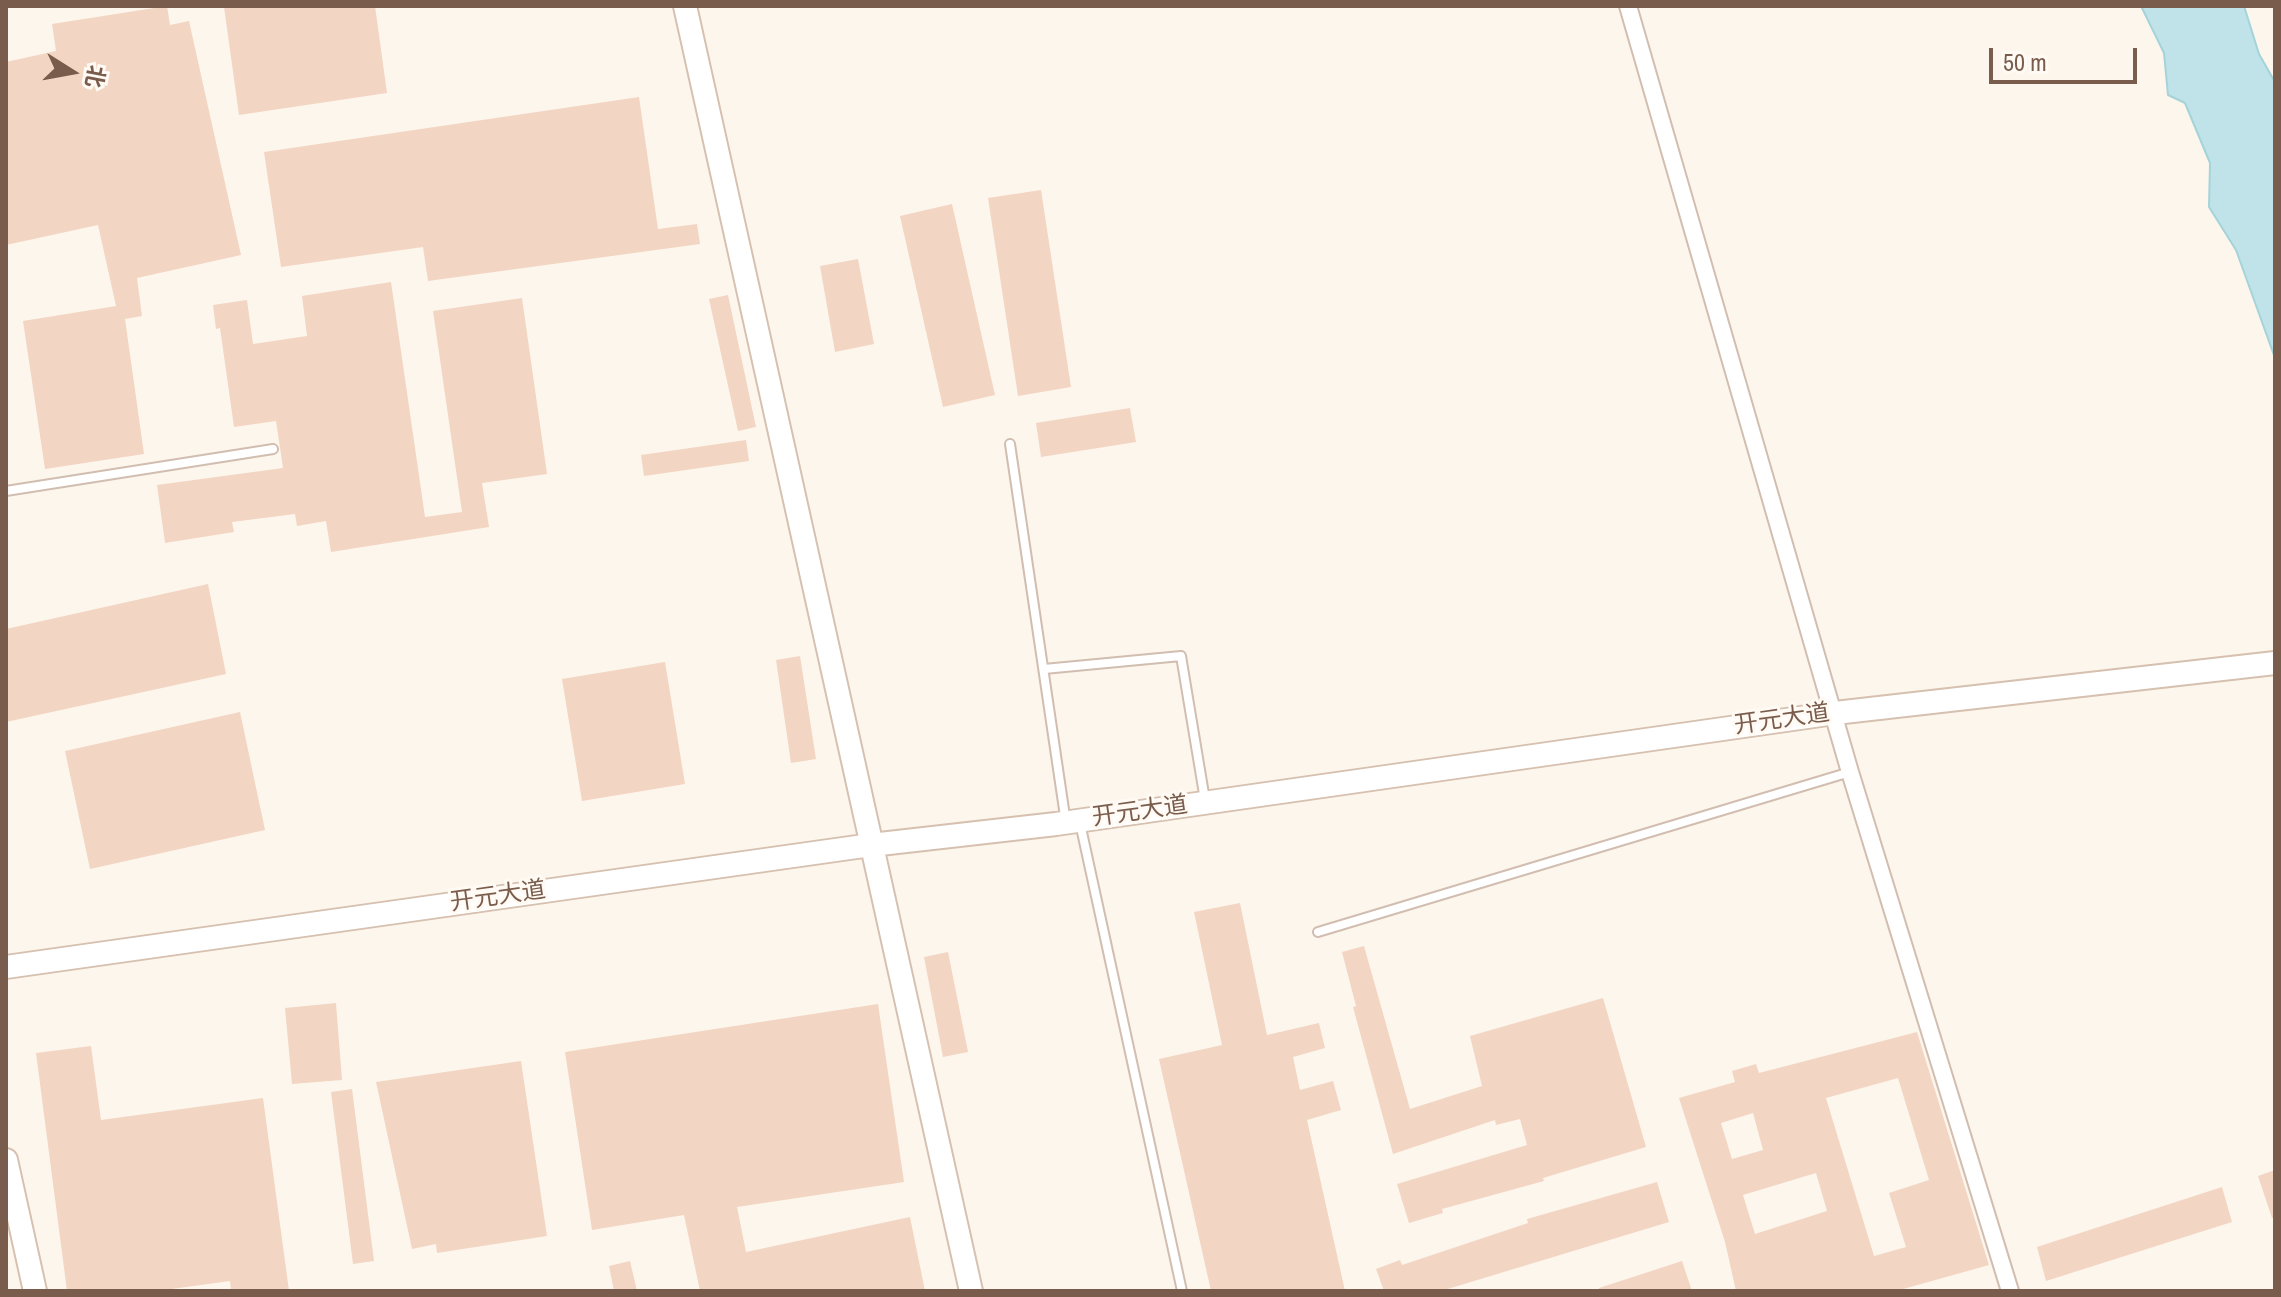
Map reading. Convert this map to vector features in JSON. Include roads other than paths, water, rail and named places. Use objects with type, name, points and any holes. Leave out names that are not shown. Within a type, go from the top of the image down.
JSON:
[{"type":"street","points":[[685,6],[971,1291]]},
{"type":"street","points":[[1628,6],[1850,772],[2010,1291]]},
{"type":"street","name":"开元大道","points":[[6,967],[871,845],[1073,822],[1835,713],[2275,663]]},
{"type":"street","points":[[6,1160],[35,1291]]},
{"type":"lane","points":[[1010,444],[1044,669],[1073,822],[1182,1291]]},
{"type":"lane","points":[[6,491],[273,449]]},
{"type":"lane","points":[[1044,669],[1181,656],[1206,803]]},
{"type":"lane","points":[[1318,932],[1850,772]]},
{"type":"water","points":[[2141,6],[2244,6],[2259,54],[2275,82],[2275,358],[2236,250],[2209,207],[2210,163],[2185,103],[2168,95],[2164,53]]}]
